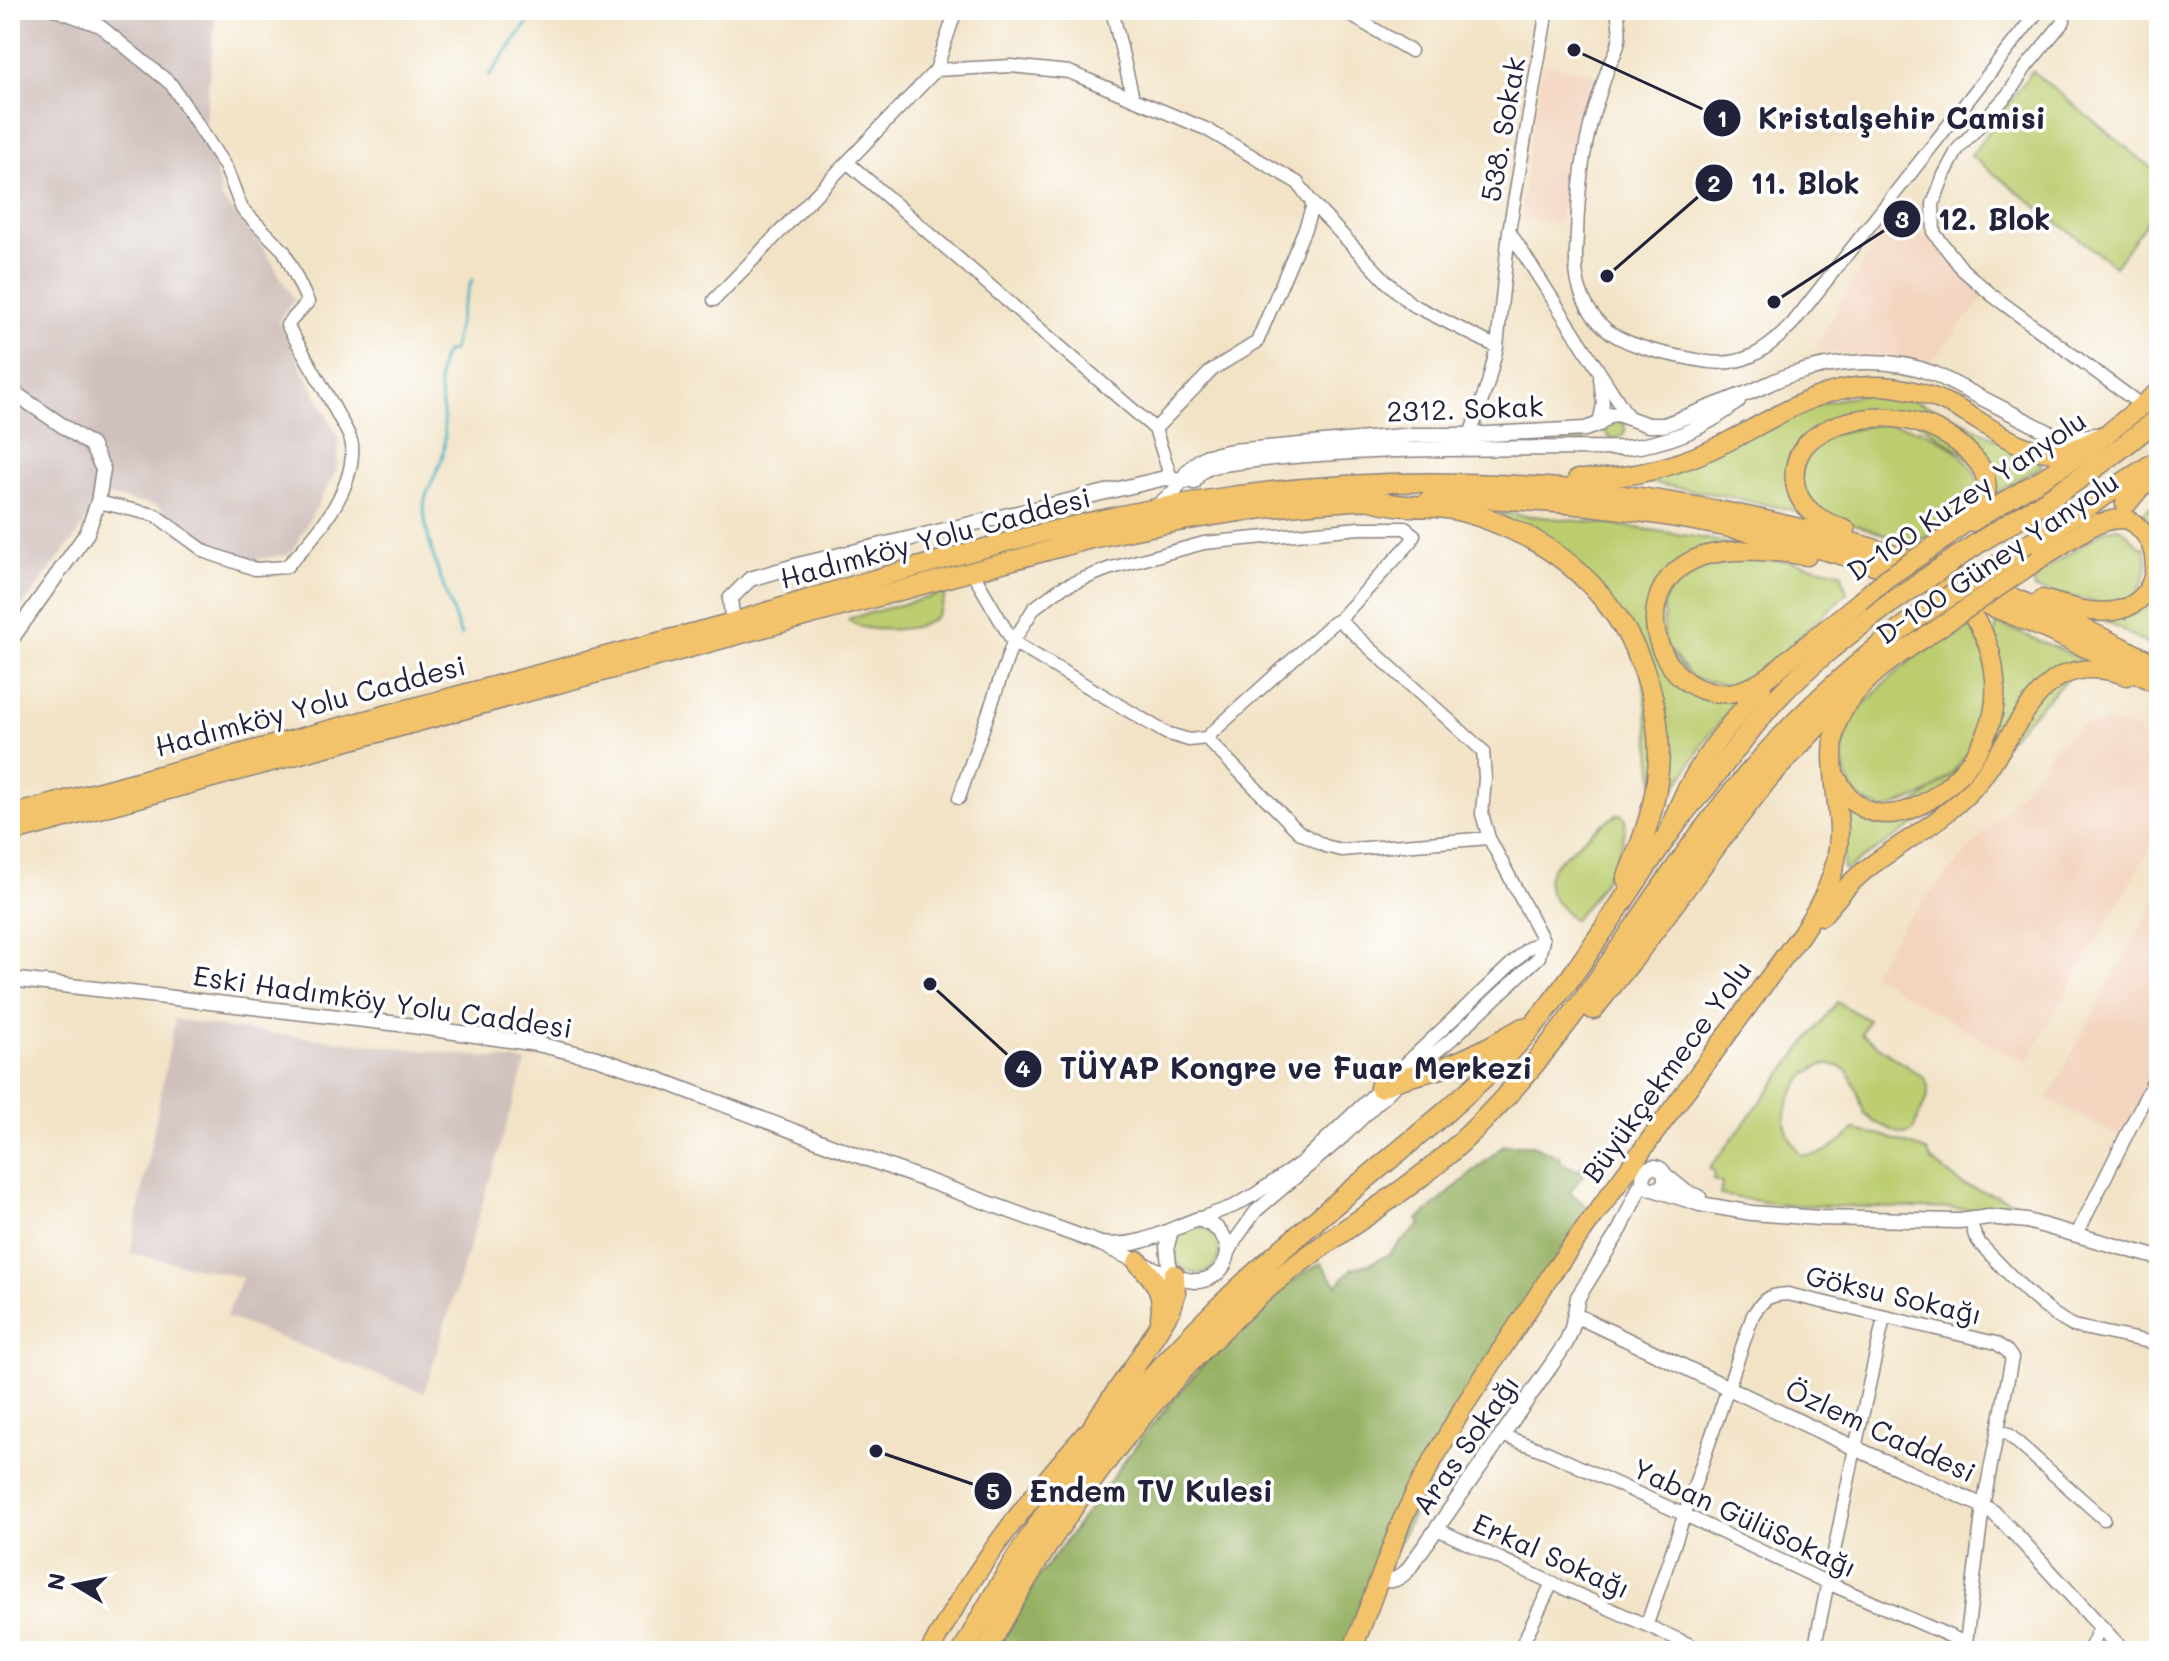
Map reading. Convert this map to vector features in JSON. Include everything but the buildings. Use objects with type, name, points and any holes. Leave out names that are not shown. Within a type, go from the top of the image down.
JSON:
[{"type":"highway","points":[[963,1651],[1013,1564],[1057,1497],[1169,1358],[1269,1260],[1489,1074],[1540,1017],[1609,924],[1685,811],[1776,700],[1830,649],[1883,608],[2083,477],[2159,417]]},
{"type":"highway","points":[[986,1651],[1028,1573],[1055,1531],[1123,1441],[1191,1362],[1286,1272],[1417,1180],[1482,1122],[1569,1021],[1680,861],[1791,726],[1840,680],[1912,621],[2159,460]]},
{"type":"highway","points":[[2126,504],[2139,488],[2159,472]]},
{"type":"highway","points":[[1371,500],[1402,507],[1438,507],[1460,511],[1538,542],[1572,566],[1598,590],[1632,641],[1648,678],[1654,706],[1659,754],[1657,780],[1648,823],[1609,924]]},
{"type":"highway","points":[[1482,1122],[1532,1083],[1550,1063],[1636,955],[1769,777],[1834,708],[1866,680]]},
{"type":"highway","points":[[1380,1087],[1480,1052],[1540,1017]]},
{"type":"highway","points":[[1138,1262],[1154,1277],[1162,1295],[1162,1313],[1157,1330]]},
{"type":"highway","points":[[1057,1497],[1096,1421],[1171,1308],[1175,1294],[1172,1274]]},
{"type":"main road","points":[[1482,483],[1507,478],[1594,479],[1640,474],[1700,455],[1816,396],[1868,386],[1890,386],[1929,396],[1952,405],[2017,443],[2040,451],[2068,451],[2108,433]]},
{"type":"main road","name":"D-100 Kuzey Yanyolu","points":[[1666,838],[1692,777],[1710,750],[1788,659],[1887,578],[2088,450],[2159,391]]},
{"type":"main road","points":[[1946,538],[1975,514],[1986,494],[1987,481],[1983,471],[1959,443],[1934,429],[1894,418],[1857,419],[1826,430],[1805,446],[1795,470],[1795,483],[1804,505],[1828,523],[1872,540],[1893,555],[2009,596],[2071,622],[2159,666]]},
{"type":"main road","name":"Hadımköy Yolu Caddesi","points":[[10,815],[733,622],[1010,542],[1153,509],[1232,496],[1417,482],[1596,491],[1705,507],[1820,532],[1893,555]]},
{"type":"main road","name":"D-100 Güney Yanyolu","points":[[1780,962],[1819,907],[1829,887],[1837,860],[1839,835],[1835,731],[1840,717],[1866,680],[2038,560],[2159,482]]},
{"type":"main road","name":"Hadımköy Yolu Caddesi","points":[[10,833],[971,570],[1087,540],[1197,518],[1287,506],[1371,500],[1509,501],[1610,508],[1744,531],[1860,561]]},
{"type":"main road","points":[[2009,596],[2030,597],[2092,611],[2122,609],[2133,604],[2149,586],[2154,571],[2155,560],[2146,534],[2137,525],[2122,519],[2088,528]]},
{"type":"main road","points":[[1788,659],[1760,684],[1744,691],[1717,692],[1692,685],[1676,674],[1658,645],[1655,620],[1661,593],[1673,575],[1684,566],[1712,554],[1768,552],[1860,561],[1934,585],[2071,640],[2159,687]]},
{"type":"main road","points":[[1835,773],[1848,797],[1867,812],[1877,815],[1903,811],[1947,788],[1961,774],[1983,741],[1994,711],[1995,693],[1988,643],[1974,617],[1964,606],[1934,585]]},
{"type":"main road","points":[[1780,962],[1851,882],[1934,824],[1974,787],[2048,685],[2078,670],[2093,669],[2115,672],[2159,687]]},
{"type":"main road","name":"Büyükçekmece Yolu","points":[[1352,1651],[1402,1520],[1448,1433],[1555,1269],[1780,962]]},
{"type":"main road","points":[[930,1651],[962,1594],[1050,1474],[1096,1421],[1169,1358]]},
{"type":"main road","points":[[942,1651],[966,1607],[966,1598],[962,1594]]},
{"type":"street","points":[[56,10],[100,26],[171,84],[226,168],[242,209],[284,251],[308,302],[287,325],[352,442],[351,472],[330,515],[286,567],[255,569],[206,552],[155,515],[98,502]]},
{"type":"street","points":[[714,300],[936,70],[956,10]]},
{"type":"street","points":[[1112,10],[1133,98]]},
{"type":"street","points":[[1342,10],[1411,51]]},
{"type":"street","name":"538. Sokak","points":[[1547,10],[1509,231],[1629,418]]},
{"type":"street","points":[[1617,10],[1619,42],[1593,116],[1582,169],[1577,277],[1595,319],[1613,334],[1677,356],[1716,363],[1756,354],[1773,344],[1793,323],[2039,10]]},
{"type":"street","points":[[2064,21],[2009,93],[1958,149],[1933,204],[1934,233],[1963,270],[1993,296],[2141,405]]},
{"type":"street","points":[[936,70],[1011,66],[1069,72],[1206,129],[1298,183],[1313,204],[1411,304],[1497,347]]},
{"type":"street","points":[[847,162],[1155,429],[1183,480],[1197,491],[1232,496]]},
{"type":"street","points":[[1155,429],[1212,370],[1257,342],[1313,204]]},
{"type":"street","points":[[1470,435],[1497,347],[1509,231]]},
{"type":"street","name":"2312. Sokak","points":[[1153,509],[1174,492],[1199,461],[1207,456],[1232,451],[1413,435],[1585,429],[1617,414],[1648,425],[1664,425],[1793,374],[1826,366],[1874,362],[1915,367],[1935,374],[2054,435],[2068,439],[2108,433]]},
{"type":"street","points":[[1600,375],[1603,404],[1598,434],[1607,448]]},
{"type":"street","name":"2312. Sokak","points":[[733,622],[730,599],[750,579],[867,548],[1183,480],[1216,465],[1322,455],[1453,449],[1624,448],[1658,444],[1688,432],[1747,394]]},
{"type":"street","points":[[10,641],[87,533],[98,502],[103,469],[91,445],[12,395]]},
{"type":"street","points":[[1624,448],[1631,438],[1629,418]]},
{"type":"street","points":[[959,798],[1013,642],[1034,608],[1061,588],[1108,569],[1204,543],[1359,528],[1405,528],[1414,535],[1406,549],[1339,620],[1206,738],[1189,740],[1166,733],[1013,642],[971,570]]},
{"type":"street","points":[[1339,620],[1483,751],[1485,778],[1482,814],[1489,838],[1543,940]]},
{"type":"street","points":[[1206,738],[1291,825],[1325,846],[1341,850],[1489,838]]},
{"type":"street","name":"Eski Hadımköy Yolu Caddesi","points":[[10,979],[399,1024],[537,1044],[597,1058],[1197,1282],[1209,1279],[1225,1265],[1236,1239],[1256,1211],[1339,1133],[1380,1087],[1527,949],[1543,940]]},
{"type":"street","name":"Eski Hadımköy Yolu Caddesi","points":[[1101,1244],[1119,1246],[1141,1242],[1234,1206],[1266,1187],[1339,1133],[1453,1038],[1539,957],[1543,940]]},
{"type":"street","points":[[1449,1021],[1454,1031],[1453,1038]]},
{"type":"street","points":[[2077,1234],[2159,1070]]},
{"type":"street","points":[[1642,1150],[1674,1190]]},
{"type":"street","points":[[1647,1185],[1647,1171],[1652,1168],[1662,1172]]},
{"type":"street","points":[[1620,1181],[1630,1179],[1744,1206],[1960,1215],[1970,1219],[1989,1217],[2027,1221],[2159,1258]]},
{"type":"street","name":"Aras Sokağı","points":[[1379,1579],[1390,1582],[1407,1571],[1504,1436],[1566,1343],[1578,1297],[1621,1228],[1640,1186],[1647,1185]]},
{"type":"street","points":[[1198,1219],[1211,1224],[1223,1236],[1228,1245],[1227,1257]]},
{"type":"street","points":[[1970,1219],[1981,1245],[2045,1308],[2066,1322],[2159,1344]]},
{"type":"street","points":[[1171,1230],[1167,1246],[1172,1274]]},
{"type":"street","name":"Göksu Sokağı","points":[[1728,1388],[1753,1315],[1771,1295],[1788,1294],[1996,1343],[2012,1358],[1999,1431]]},
{"type":"street","name":"Özlem Caddesi","points":[[1575,1315],[1993,1512],[2123,1651]]},
{"type":"street","points":[[1814,1651],[1884,1318]]},
{"type":"street","points":[[1647,1624],[1728,1388]]},
{"type":"street","points":[[1966,1647],[1983,1506],[1999,1431],[2008,1434],[2104,1519]]},
{"type":"street","name":"Yaban GülüSokağı","points":[[1504,1436],[1547,1452],[1685,1515],[1966,1647]]},
{"type":"street","name":"Erkal Sokağı","points":[[1437,1529],[1704,1651]]},
{"type":"street","points":[[1519,1651],[1552,1583]]},
{"type":"street","points":[[2089,1651],[2100,1627]]},
{"type":"shaded area","points":[[10,10],[216,10],[205,120],[222,199],[264,248],[294,300],[278,321],[339,438],[337,470],[290,554],[256,560],[209,545],[157,506],[106,496],[98,502],[74,539],[10,622]]},
{"type":"shaded area","points":[[1543,63],[1596,73],[1577,133],[1558,225],[1524,218],[1521,206]]},
{"type":"shaded area","points":[[1896,204],[1985,297],[1933,359],[1814,351]]},
{"type":"shaded area","points":[[2104,722],[2134,728],[2159,751],[2159,832],[2027,1062],[2007,1054],[1871,974],[1904,923],[2025,787],[2053,748],[2080,726]]},
{"type":"shaded area","points":[[2159,893],[2159,1068],[2124,1140],[2047,1099]]},
{"type":"shaded area","points":[[175,1019],[226,1028],[526,1062],[424,1393],[226,1317],[242,1277],[130,1253]]},
{"type":"green space","points":[[2032,71],[2159,174],[2159,204],[2115,266],[1971,156]]},
{"type":"green space","points":[[1885,394],[1942,411],[2039,460],[2042,466],[1998,494],[1993,491],[1990,472],[1906,413],[1800,442],[1801,512],[1639,481],[1814,405],[1857,395]]},
{"type":"green space","points":[[1615,419],[1622,422],[1625,429],[1622,436],[1615,439],[1608,436],[1605,429],[1608,422]]},
{"type":"green space","points":[[1882,423],[1925,432],[1945,442],[1964,459],[1977,479],[1978,489],[1969,506],[1955,519],[1913,545],[1821,512],[1812,505],[1800,483],[1804,456],[1825,436]]},
{"type":"green space","points":[[1584,434],[1584,442],[1494,441]]},
{"type":"green space","points":[[2159,499],[2159,543],[2140,516]]},
{"type":"green space","points":[[1498,513],[1617,526],[1734,544],[1689,555],[1649,630],[1706,695],[1736,701],[1705,741],[1658,816],[1639,638]]},
{"type":"green space","points":[[2118,527],[2141,548],[2144,547],[2146,555],[2144,579],[2130,598],[2116,604],[2096,605],[2096,602],[2035,589],[2035,582],[2041,573],[2106,529]]},
{"type":"green space","points":[[1726,557],[1790,561],[1841,572],[1847,593],[1757,676],[1726,686],[1692,678],[1664,643],[1663,605],[1674,584],[1688,570]]},
{"type":"green space","points":[[2159,587],[2159,651],[2106,621],[2137,611],[2155,595]]},
{"type":"green space","points":[[946,593],[936,616],[917,626],[873,629],[848,620],[851,618]]},
{"type":"green space","points":[[1997,623],[2080,658],[2079,666],[1945,805],[1845,870],[1846,807],[1869,820],[1895,820],[1990,744]]},
{"type":"green space","points":[[1972,627],[1985,654],[1990,698],[1975,744],[1953,772],[1933,790],[1884,810],[1862,800],[1854,791],[1846,772],[1843,751],[1847,722],[1929,645],[1954,630]]},
{"type":"green space","points":[[1620,814],[1625,818],[1625,831],[1616,858],[1600,886],[1574,920],[1551,895],[1550,872],[1586,837]]},
{"type":"green space","points":[[1837,1002],[1868,1020],[1861,1034],[1924,1078],[1928,1095],[1913,1130],[1901,1134],[1874,1122],[1864,1113],[1848,1071],[1830,1065],[1815,1068],[1795,1090],[1785,1118],[1787,1131],[1801,1155],[1824,1152],[1854,1130],[1881,1135],[1927,1151],[1932,1161],[1963,1185],[2065,1218],[2067,1223],[2005,1210],[1784,1205],[1720,1195],[1722,1183],[1713,1180],[1714,1171],[1709,1169]]},
{"type":"green space","points":[[1504,1145],[1532,1145],[1560,1157],[1559,1162],[1580,1171],[1586,1160],[1592,1163],[1570,1192],[1589,1209],[1490,1358],[1346,1651],[996,1651],[1038,1578],[1146,1432],[1217,1348],[1248,1318],[1302,1274],[1321,1263],[1337,1285],[1352,1268],[1386,1256],[1421,1224],[1418,1220]]},
{"type":"green space","points":[[1197,1227],[1213,1234],[1220,1250],[1213,1266],[1197,1273],[1181,1266],[1174,1250],[1181,1234]]},
{"type":"waterway","points":[[489,76],[537,10]]},
{"type":"waterway","points":[[461,636],[437,568],[424,513],[425,500],[444,447],[440,369],[446,352],[453,351],[461,310],[472,280]]},
{"type":"place","name":"Kristalşehir Camisi","points":[[1574,50]]},
{"type":"place","name":"11. Blok","points":[[1607,276]]},
{"type":"place","name":"12. Blok","points":[[1774,302]]},
{"type":"place","name":"TÜYAP Kongre ve Fuar Merkezi","points":[[930,984]]},
{"type":"place","name":"Endem TV Kulesi","points":[[876,1451]]}]
